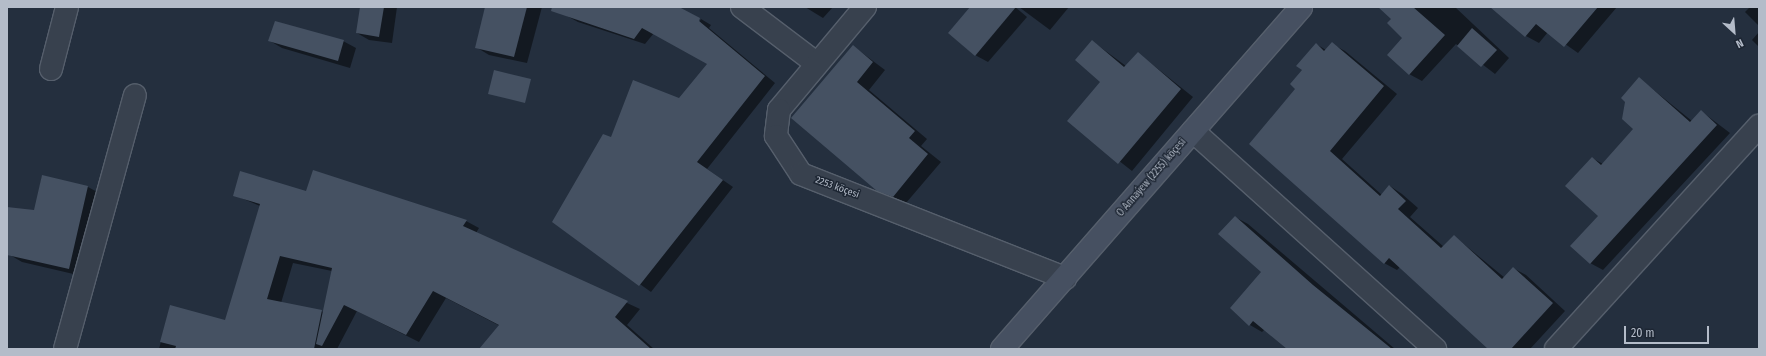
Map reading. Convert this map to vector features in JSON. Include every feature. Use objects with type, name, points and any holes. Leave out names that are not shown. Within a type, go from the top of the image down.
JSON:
[{"type":"main road","name":"O Annaýew (2255) köçesi","points":[[1002,349],[1301,7]]},
{"type":"street","points":[[51,69],[67,7]]},
{"type":"street","points":[[742,7],[817,64]]},
{"type":"street","name":"2253 köçesi","points":[[865,7],[779,110],[776,136],[801,174],[1065,278]]},
{"type":"street","points":[[65,349],[135,95]]},
{"type":"street","points":[[1556,349],[1759,126]]},
{"type":"street","points":[[1193,131],[1435,349]]},
{"type":"building","points":[[360,7],[384,7],[379,37],[356,33]]},
{"type":"building","points":[[485,7],[527,7],[514,57],[475,48]]},
{"type":"building","points":[[552,7],[679,7],[700,18],[699,21],[765,76],[697,162],[723,180],[639,286],[552,222],[603,134],[611,137],[633,80],[679,98],[707,64],[642,28],[634,39],[551,11]]},
{"type":"building","points":[[970,7],[1016,7],[975,56],[948,33]]},
{"type":"building","points":[[1378,7],[1413,7],[1445,35],[1409,75],[1387,55],[1402,38],[1387,23],[1391,19]]},
{"type":"building","points":[[1490,7],[1598,7],[1564,47],[1536,24],[1525,37]]},
{"type":"building","points":[[275,21],[344,40],[338,61],[268,41]]},
{"type":"building","points":[[1472,28],[1497,50],[1481,67],[1457,46]]},
{"type":"building","points":[[1092,40],[1124,67],[1138,52],[1181,89],[1118,164],[1067,121],[1100,82],[1075,60]]},
{"type":"building","points":[[1332,42],[1384,86],[1330,151],[1380,196],[1389,185],[1406,201],[1398,209],[1441,248],[1454,235],[1502,279],[1513,267],[1553,303],[1511,349],[1488,349],[1389,258],[1384,264],[1249,144],[1295,89],[1290,84],[1302,70],[1296,66],[1316,43],[1324,51]]},
{"type":"building","points":[[853,45],[873,62],[857,82],[915,131],[909,138],[928,154],[893,197],[877,191],[791,118]]},
{"type":"building","points":[[494,70],[531,79],[525,103],[488,94]]},
{"type":"building","points":[[1639,77],[1690,122],[1701,110],[1717,125],[1590,264],[1570,246],[1598,216],[1565,186],[1592,157],[1601,165],[1633,129],[1622,119],[1625,102],[1621,98]]},
{"type":"building","points":[[313,170],[467,220],[463,226],[628,301],[615,317],[651,349],[479,349],[499,325],[433,291],[406,335],[344,305],[322,346],[316,344],[332,268],[280,256],[267,299],[322,310],[314,349],[175,349],[176,346],[160,342],[170,305],[225,320],[260,204],[233,196],[240,171],[306,191]]},
{"type":"building","points":[[42,175],[88,186],[69,269],[7,255],[7,207],[34,210]]},
{"type":"building","points":[[1235,216],[1313,285],[1392,349],[1287,349],[1253,321],[1249,326],[1230,308],[1261,272],[1218,234]]}]
